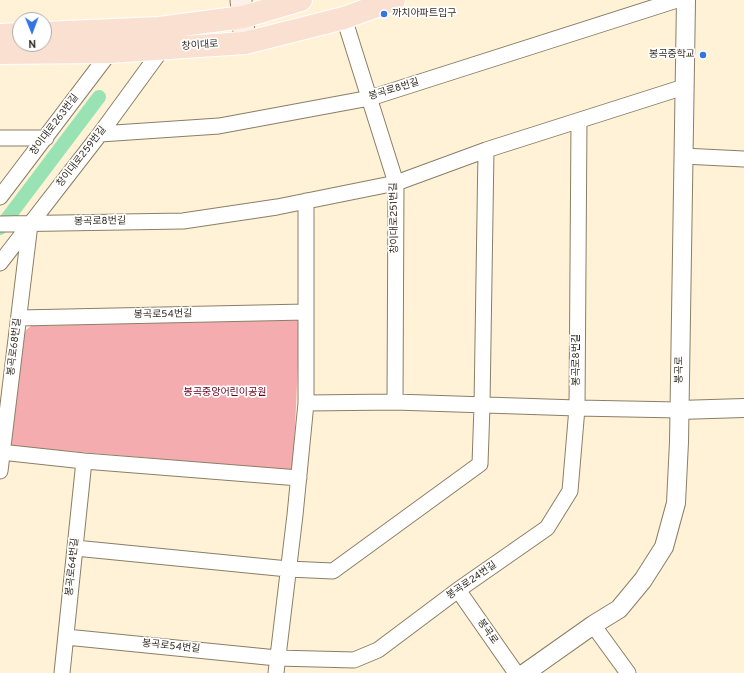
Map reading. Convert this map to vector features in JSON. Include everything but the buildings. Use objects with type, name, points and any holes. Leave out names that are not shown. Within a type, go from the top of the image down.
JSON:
[{"type":"main road","points":[[52,33],[159,28],[242,8],[301,0]]},
{"type":"main road","name":"창이대로","points":[[0,53],[110,52],[245,44],[344,18],[394,0]]},
{"type":"main road","points":[[242,8],[245,44]]},
{"type":"main road","points":[[0,35],[12,34]]},
{"type":"street","name":"봉곡로8번길","points":[[100,134],[219,126],[370,98],[677,0]]},
{"type":"street","name":"봉곡로","points":[[525,673],[593,625],[619,609],[642,580],[664,547],[676,503],[686,0]]},
{"type":"street","name":"창이대로251번길","points":[[344,18],[396,183],[395,402]]},
{"type":"street","name":"창이대로259번길","points":[[0,263],[24,223],[100,134],[162,49]]},
{"type":"street","name":"창이대로263번길","points":[[0,197],[110,52]]},
{"type":"street","name":"봉곡로8번길","points":[[0,224],[183,221],[277,207],[396,183],[486,150],[684,87]]},
{"type":"street","name":"봉곡로8번길","points":[[576,408],[579,120]]},
{"type":"street","points":[[0,138],[46,138]]},
{"type":"street","points":[[75,548],[333,572],[480,464],[486,150]]},
{"type":"street","points":[[683,156],[744,159]]},
{"type":"street","points":[[276,673],[299,478],[306,403],[306,201]]},
{"type":"street","name":"봉곡로68번길","points":[[0,472],[1,452],[19,318],[24,223]]},
{"type":"street","name":"봉곡로54번길","points":[[19,318],[306,312]]},
{"type":"street","points":[[306,403],[395,402],[482,406],[679,410],[744,408]]},
{"type":"street","name":"봉곡로24번길","points":[[277,658],[354,660],[378,650],[458,590],[547,528],[570,491],[576,408]]},
{"type":"street","points":[[1,452],[84,461],[299,478]]},
{"type":"street","name":"봉곡로64번길","points":[[62,673],[84,461]]},
{"type":"street","name":"봉곡로","points":[[458,590],[516,673]]},
{"type":"street","points":[[593,625],[628,673]]},
{"type":"street","name":"봉곡로54번길","points":[[66,637],[277,658]]},
{"type":"green space","name":"봉곡중앙어린이공원","points":[[300,320],[293,470],[8,446],[22,339],[26,330],[31,326]]},
{"type":"waterway","points":[[0,228],[99,97]]},
{"type":"place","name":"까치아파트입구","points":[[384,14]]},
{"type":"place","name":"봉곡중학교","points":[[703,55]]}]
